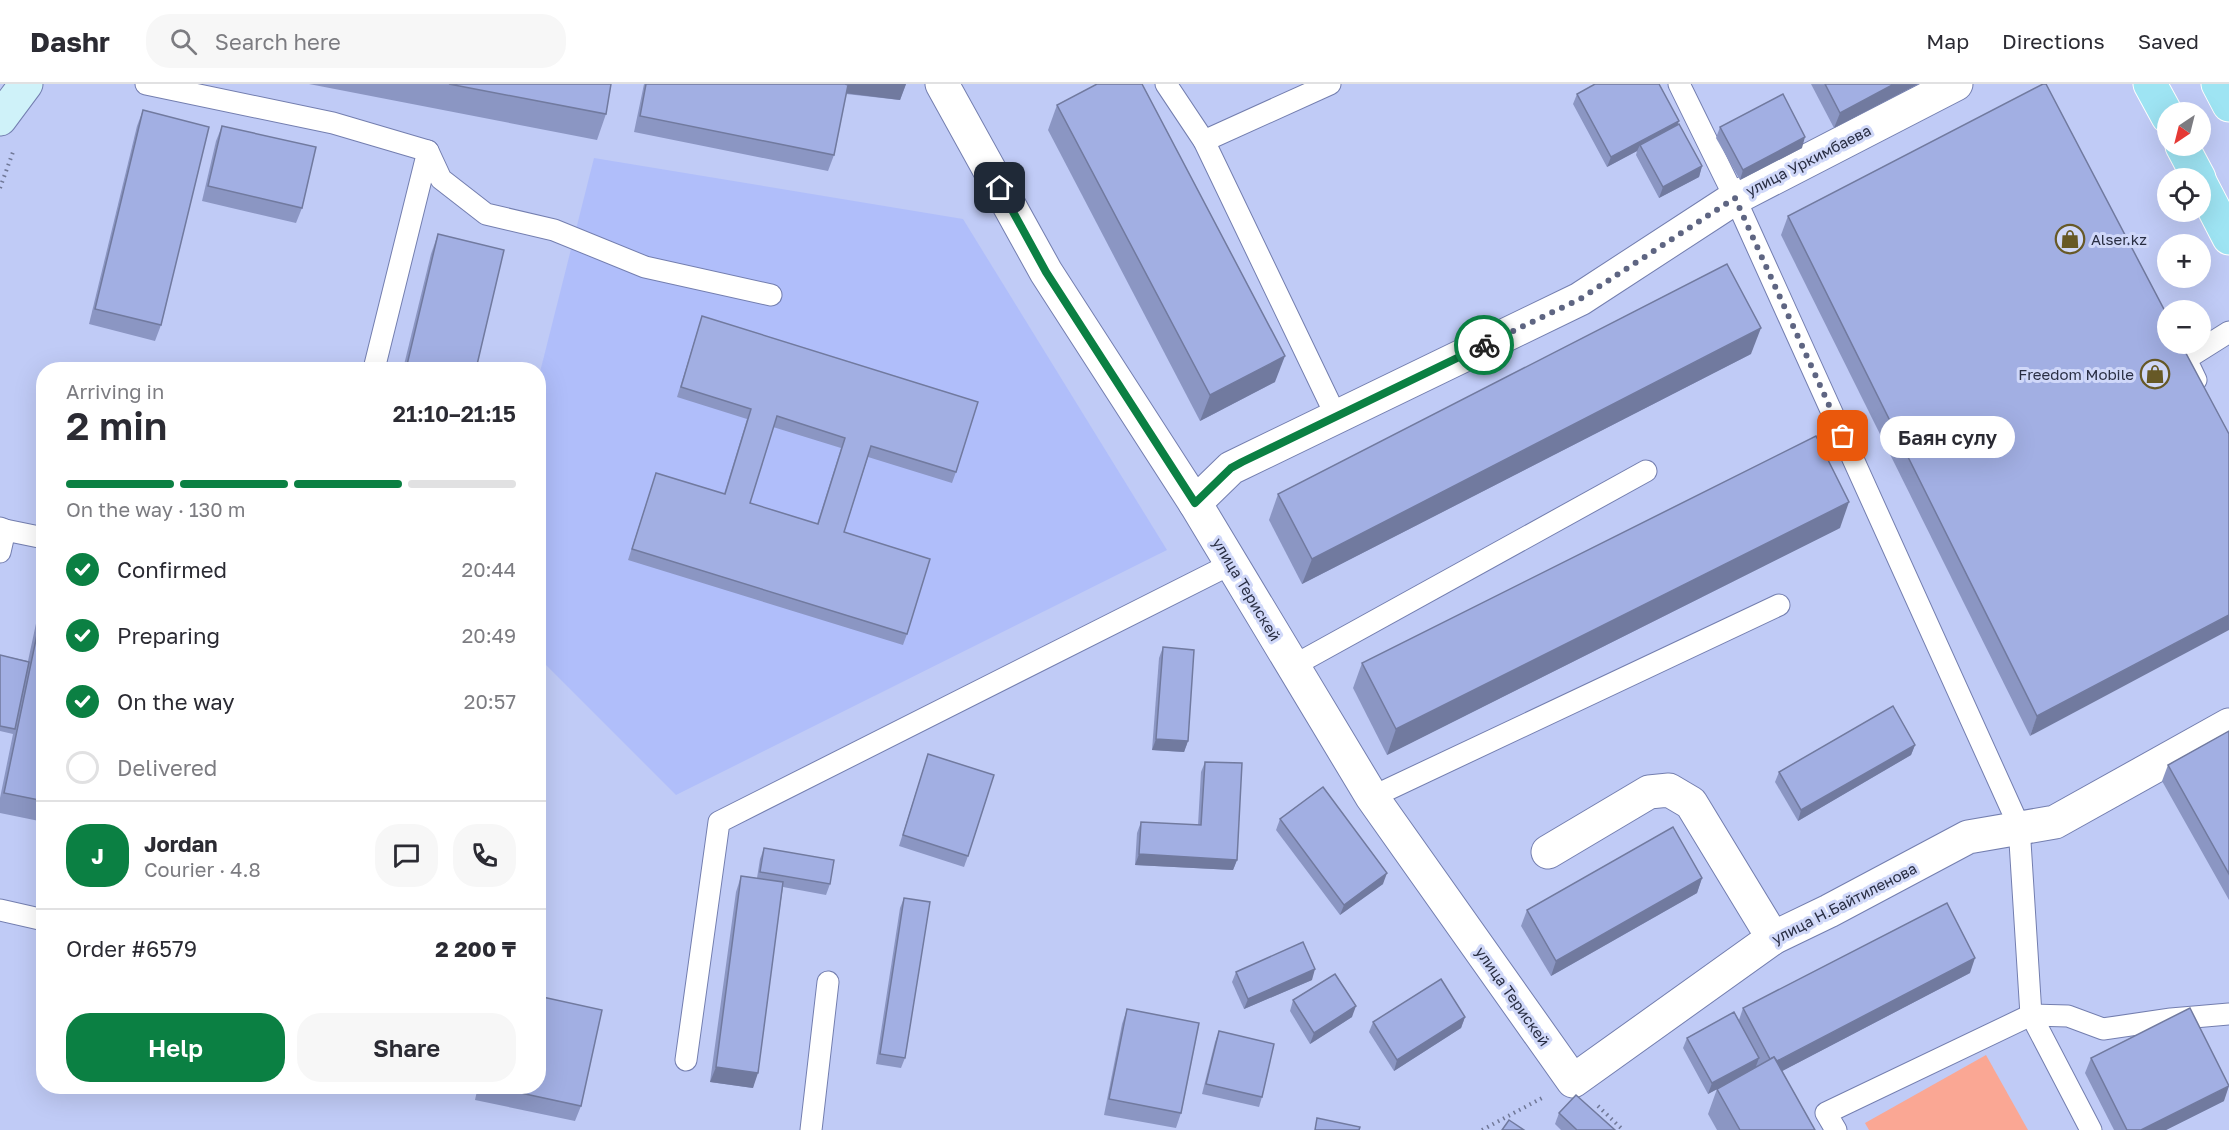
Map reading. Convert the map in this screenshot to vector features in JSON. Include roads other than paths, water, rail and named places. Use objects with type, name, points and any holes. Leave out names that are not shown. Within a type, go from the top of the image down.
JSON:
[{"type":"main road","points":[[0,119],[26,84]]},
{"type":"main road","points":[[2150,84],[2160,102]]},
{"type":"main road","points":[[2218,84],[2229,105]]},
{"type":"main road","points":[[2211,202],[2229,238]]},
{"type":"street","name":"улица Терискей","points":[[942,84],[1046,272],[1195,503],[1372,797],[1573,1081]]},
{"type":"street","name":"улица Уркимбаева","points":[[1195,503],[1231,468],[1580,299],[1735,198],[1956,84]]},
{"type":"street","name":"улица Н.Байтиленова","points":[[1573,1081],[1773,938],[1839,906],[1968,837],[2019,826],[2055,822],[2229,725]]},
{"type":"street","points":[[1548,852],[1649,792],[1669,790],[1691,803],[1773,938]]},
{"type":"lane","points":[[146,84],[333,123],[428,151],[441,179],[486,214],[554,230],[645,267],[771,295]]},
{"type":"lane","points":[[1166,84],[1204,141],[1336,416]]},
{"type":"lane","points":[[1204,141],[1330,84]]},
{"type":"lane","points":[[1679,84],[1735,198],[2019,826],[2031,1015],[2091,1130]]},
{"type":"lane","points":[[376,362],[428,151]]},
{"type":"lane","points":[[2211,339],[2229,332]]},
{"type":"lane","points":[[2184,354],[2207,401]]},
{"type":"lane","points":[[1293,666],[1646,471]]},
{"type":"lane","points":[[0,552],[3,529],[36,536]]},
{"type":"lane","points":[[686,1060],[719,822],[1232,564]]},
{"type":"lane","points":[[1372,797],[1779,605]]},
{"type":"lane","points":[[0,910],[36,918]]},
{"type":"lane","points":[[811,1130],[828,982]]},
{"type":"lane","points":[[1836,1130],[1826,1113],[2031,1015],[2068,1016],[2103,1029],[2171,1019],[2229,1014]]},
{"type":"place","name":"Alser.kz","points":[[2070,239]]},
{"type":"place","name":"Freedom Mobile","points":[[2155,374]]},
{"type":"place","name":"Баян сулу","points":[[1843,436]]}]
